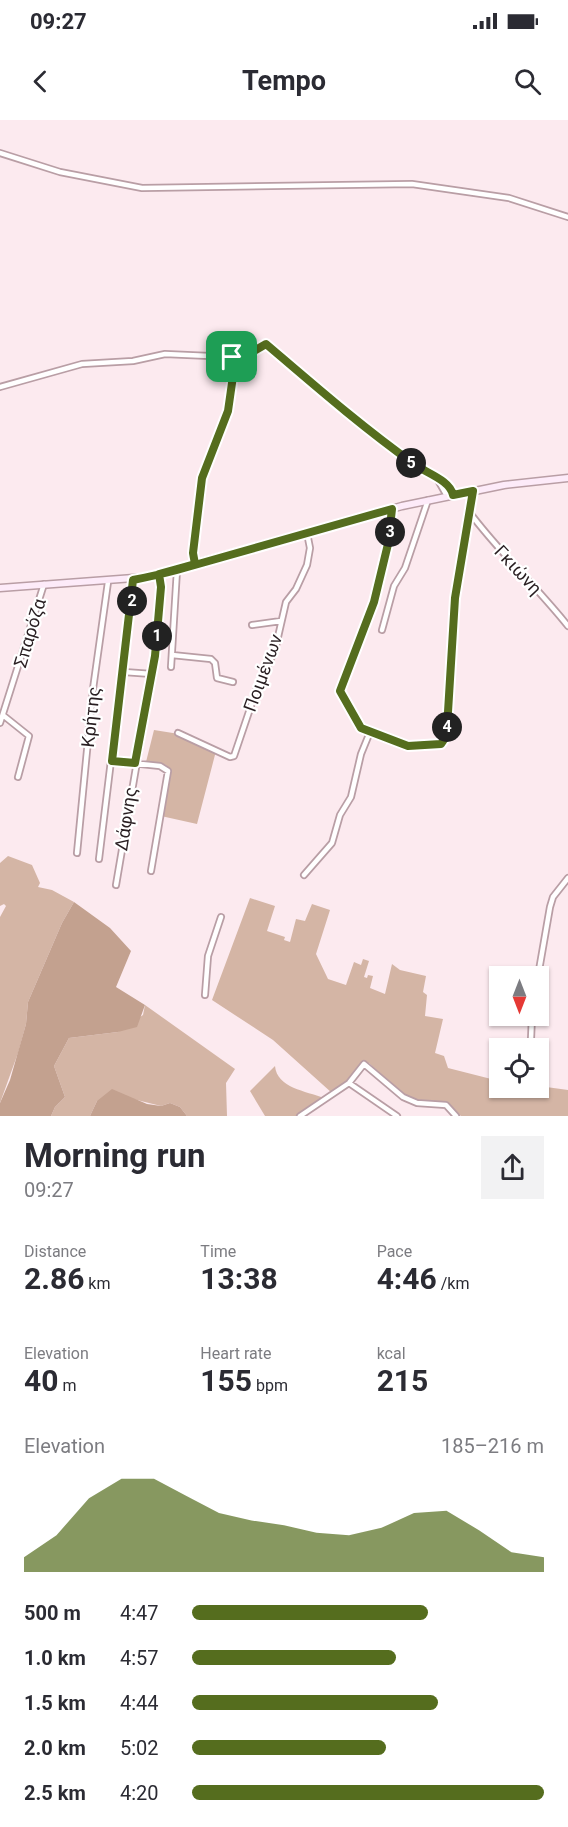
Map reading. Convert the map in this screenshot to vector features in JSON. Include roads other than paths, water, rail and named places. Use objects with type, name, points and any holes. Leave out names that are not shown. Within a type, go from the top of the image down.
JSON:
[{"type":"main road","points":[[0,588],[133,580],[177,570],[428,500],[473,491],[568,478]]},
{"type":"street","points":[[0,153],[60,172],[142,188],[412,184],[509,198],[568,217]]},
{"type":"street","points":[[0,387],[82,364],[133,361],[165,354],[232,357],[254,351],[266,344],[338,405],[437,480],[447,484],[450,495]]},
{"type":"street","points":[[195,564],[193,553],[202,478],[228,411],[234,369],[232,357]]},
{"type":"street","points":[[392,509],[388,544],[374,602],[340,691],[361,728],[408,746],[441,744],[445,738],[455,598],[473,491]]},
{"type":"street","points":[[382,630],[394,586],[405,568],[428,500]]},
{"type":"street","name":"Γκιώνη","points":[[470,513],[496,547],[536,588],[568,626]]},
{"type":"street","name":"Ποιμένων","points":[[178,733],[230,757],[234,756],[257,688],[275,650],[286,602],[296,589],[307,565],[310,548],[307,533]]},
{"type":"street","points":[[171,667],[177,570]]},
{"type":"street","name":"Δάφνης","points":[[116,885],[152,674],[161,587],[159,574]]},
{"type":"street","points":[[99,860],[124,672],[133,580]]},
{"type":"street","name":"Κρήτης","points":[[77,853],[93,689],[108,582]]},
{"type":"street","name":"Σπαρόζα","points":[[0,723],[44,584]]},
{"type":"street","points":[[252,625],[281,621]]},
{"type":"street","points":[[172,655],[211,659],[217,678],[233,682]]},
{"type":"street","points":[[124,672],[152,674]]},
{"type":"street","points":[[4,716],[29,736],[18,777]]},
{"type":"street","points":[[304,875],[309,865],[332,843],[340,815],[351,797],[361,754],[370,732]]},
{"type":"street","points":[[112,761],[160,766],[168,771],[151,871]]},
{"type":"street","points":[[540,966],[553,897],[568,878]]},
{"type":"street","points":[[205,995],[208,956],[221,917]]},
{"type":"street","points":[[300,1116],[349,1083],[364,1064],[368,1065],[403,1097],[417,1102],[446,1105],[456,1116]]},
{"type":"street","points":[[349,1083],[397,1116]]}]
